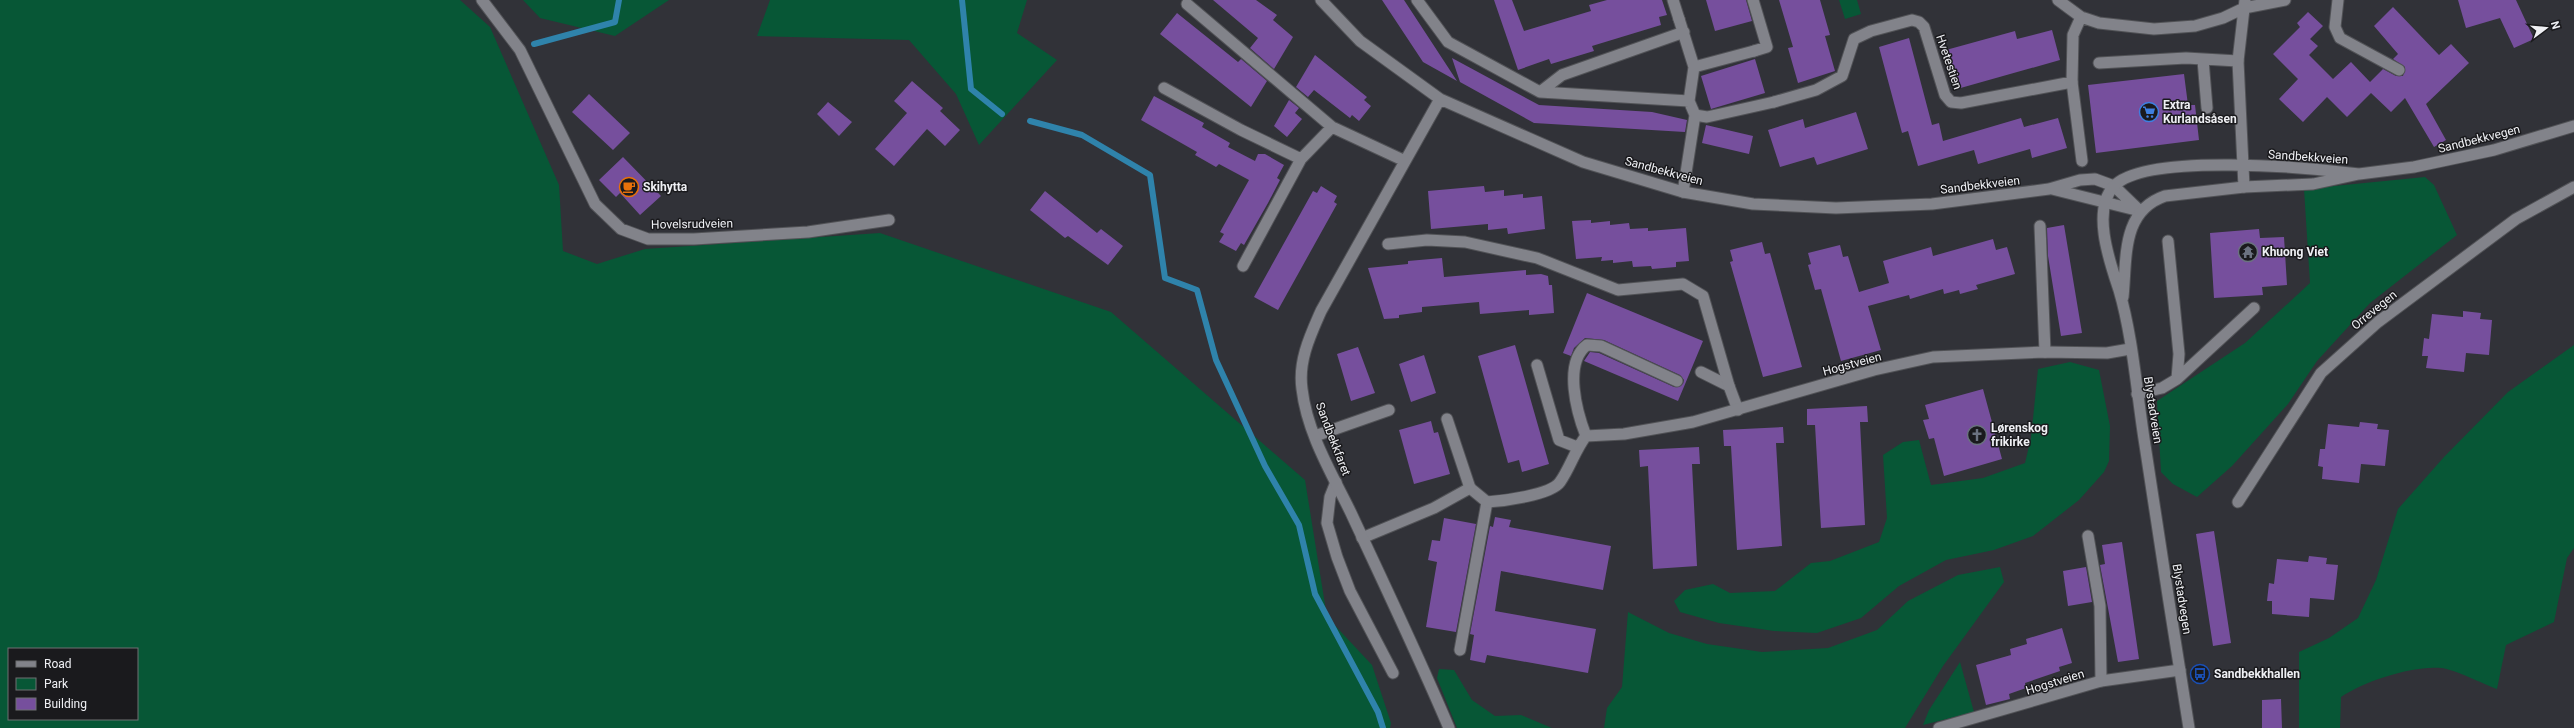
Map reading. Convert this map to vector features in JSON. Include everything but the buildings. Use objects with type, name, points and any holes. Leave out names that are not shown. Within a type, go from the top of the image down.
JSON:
[{"type":"street","name":"Hovelsrudveien","points":[[482,0],[520,50],[595,204],[621,229],[648,239],[694,239],[808,232],[889,220]]},
{"type":"street","points":[[1417,0],[1448,42],[1540,92],[1688,102]]},
{"type":"street","points":[[1673,0],[1694,67],[1688,102],[1695,115],[1683,192]]},
{"type":"street","points":[[1694,67],[1766,47],[1753,0]]},
{"type":"street","points":[[2058,0],[2081,17],[2123,27],[2173,29],[2195,26],[2222,18],[2244,4],[2285,0]]},
{"type":"street","points":[[2338,0],[2335,27],[2340,38],[2400,70]]},
{"type":"street","name":"Sandbekkveien","points":[[1324,1],[1360,41],[1440,99],[1583,162],[1683,192],[1753,204],[1836,208],[1932,204],[2049,189],[2094,179],[2114,186],[2140,211]]},
{"type":"street","points":[[1187,4],[1332,127],[1404,161]]},
{"type":"street","points":[[2244,4],[2238,61],[2244,187]]},
{"type":"street","points":[[2081,17],[2073,35],[2072,82],[2082,161]]},
{"type":"street","name":"Hvetestien","points":[[1695,115],[1706,117],[1774,102],[1816,90],[1842,76],[1854,39],[1871,31],[1912,20],[1919,22],[1924,27],[1945,95],[1951,102],[1961,103],[2072,82]]},
{"type":"street","points":[[1540,92],[1562,75],[1684,32]]},
{"type":"street","points":[[2099,63],[2186,58],[2238,61]]},
{"type":"street","points":[[2202,60],[2207,108]]},
{"type":"street","points":[[1164,88],[1241,130],[1301,159]]},
{"type":"street","name":"Sandbekkfaret","points":[[1440,99],[1347,261],[1307,342],[1302,366],[1302,389],[1315,436],[1403,623],[1449,728]]},
{"type":"street","name":"Sandbekkvegen","points":[[2388,171],[2480,153],[2574,126]]},
{"type":"street","points":[[1243,266],[1301,159],[1332,127]]},
{"type":"street","name":"Sandbekkveien","points":[[2130,349],[2122,301],[2104,231],[2105,203],[2114,186],[2131,175],[2148,170],[2244,166],[2313,168],[2360,174]]},
{"type":"street","name":"Sandbekkveien","points":[[2122,301],[2129,233],[2133,221],[2140,211],[2154,199],[2164,196],[2244,187],[2313,184],[2360,174],[2388,171]]},
{"type":"street","name":"Orrevegen","points":[[2238,502],[2321,373],[2378,322],[2516,219],[2574,187]]},
{"type":"street","name":"Sandbekkveien","points":[[2049,189],[2140,211]]},
{"type":"street","points":[[2040,226],[2046,352]]},
{"type":"street","points":[[1388,244],[1427,240],[1466,242],[1500,248],[1537,258],[1618,290],[1682,284],[1703,296],[1729,386],[1738,410]]},
{"type":"street","points":[[2168,241],[2179,354],[2177,378]]},
{"type":"street","points":[[2137,394],[2162,388],[2177,378],[2254,308]]},
{"type":"street","points":[[1447,419],[1470,488],[1487,502],[1532,496],[1560,483],[1577,447],[1586,436],[1578,417],[1573,386],[1577,360],[1582,348],[1587,345],[1601,346],[1677,380]]},
{"type":"street","name":"Hogstveien","points":[[1586,436],[1624,434],[1693,422],[1874,370],[1932,357],[2046,352],[2107,353],[2130,349]]},
{"type":"street","name":"Blystadveien","points":[[2130,349],[2149,474]]},
{"type":"street","points":[[1537,365],[1559,440],[1577,447]]},
{"type":"street","points":[[1701,372],[1729,386]]},
{"type":"street","points":[[1315,436],[1389,410]]},
{"type":"street","name":"Blystadvegen","points":[[2149,474],[2189,728]]},
{"type":"street","points":[[1336,482],[1330,497],[1327,523],[1337,557],[1350,591],[1393,673]]},
{"type":"street","points":[[1362,538],[1434,508],[1470,488]]},
{"type":"street","points":[[1460,650],[1487,502]]},
{"type":"street","points":[[2088,536],[2100,606],[2101,681]]},
{"type":"street","name":"Hogstveien","points":[[1939,728],[2101,681],[2180,670]]},
{"type":"green space","points":[[0,0],[460,0],[490,27],[559,185],[563,251],[597,264],[645,249],[880,233],[1111,312],[1305,480],[1327,617],[1372,665],[1391,723],[1390,728],[0,728]]},
{"type":"green space","points":[[523,0],[669,0],[615,36],[540,18]]},
{"type":"green space","points":[[770,0],[1027,0],[1017,33],[1057,60],[979,145],[956,94],[909,40],[757,36]]},
{"type":"green space","points":[[1839,0],[1857,0],[1861,14],[1845,19]]},
{"type":"green space","points":[[2425,177],[2434,185],[2457,235],[2370,303],[2317,361],[2288,404],[2232,466],[2197,497],[2173,484],[2161,472],[2157,401],[2245,343],[2310,283],[2304,189]]},
{"type":"green space","points":[[2574,345],[2574,548],[2567,558],[2554,622],[2506,645],[2497,689],[2447,669],[2417,669],[2390,675],[2376,680],[2341,697],[2340,728],[2299,728],[2299,652],[2329,638],[2358,618],[2376,580],[2398,509],[2444,457],[2508,392]]},
{"type":"green space","points":[[2070,362],[2099,370],[2110,426],[2109,461],[2104,472],[2079,500],[2033,536],[1994,550],[1946,560],[1899,586],[1861,618],[1817,633],[1774,631],[1719,623],[1680,612],[1674,601],[1685,590],[1713,584],[1730,593],[1775,591],[1811,563],[1830,561],[1879,542],[1887,518],[1883,455],[1903,442],[1919,440],[1931,485],[1983,478],[2025,463],[2031,438],[2038,369]]},
{"type":"green space","points":[[2000,567],[2004,582],[1943,666],[1905,728],[1604,728],[1607,708],[1622,687],[1628,612],[1669,633],[1707,644],[1762,652],[1828,648],[1877,630],[1908,601],[1958,575]]},
{"type":"green space","points":[[1960,662],[1974,712],[1923,725],[1929,710]]},
{"type":"green space","points":[[1439,669],[1454,670],[1472,700],[1495,716],[1521,715],[1552,728],[1457,728],[1437,678]]},
{"type":"waterway","points":[[534,44],[615,22],[619,0]]},
{"type":"waterway","points":[[962,0],[971,89],[1002,114]]},
{"type":"waterway","points":[[1030,121],[1082,135],[1150,175],[1165,278],[1197,290],[1216,360],[1265,466],[1299,525],[1315,594],[1378,712],[1383,728]]},
{"type":"place","name":"Extra Kurlandsåsen","points":[[2149,112]]},
{"type":"place","name":"Skihytta","points":[[629,187]]},
{"type":"place","name":"Khuong Viet","points":[[2248,252]]},
{"type":"place","name":"Lørenskog frikirke","points":[[1977,435]]},
{"type":"place","name":"Sandbekkhallen","points":[[2200,674]]}]
